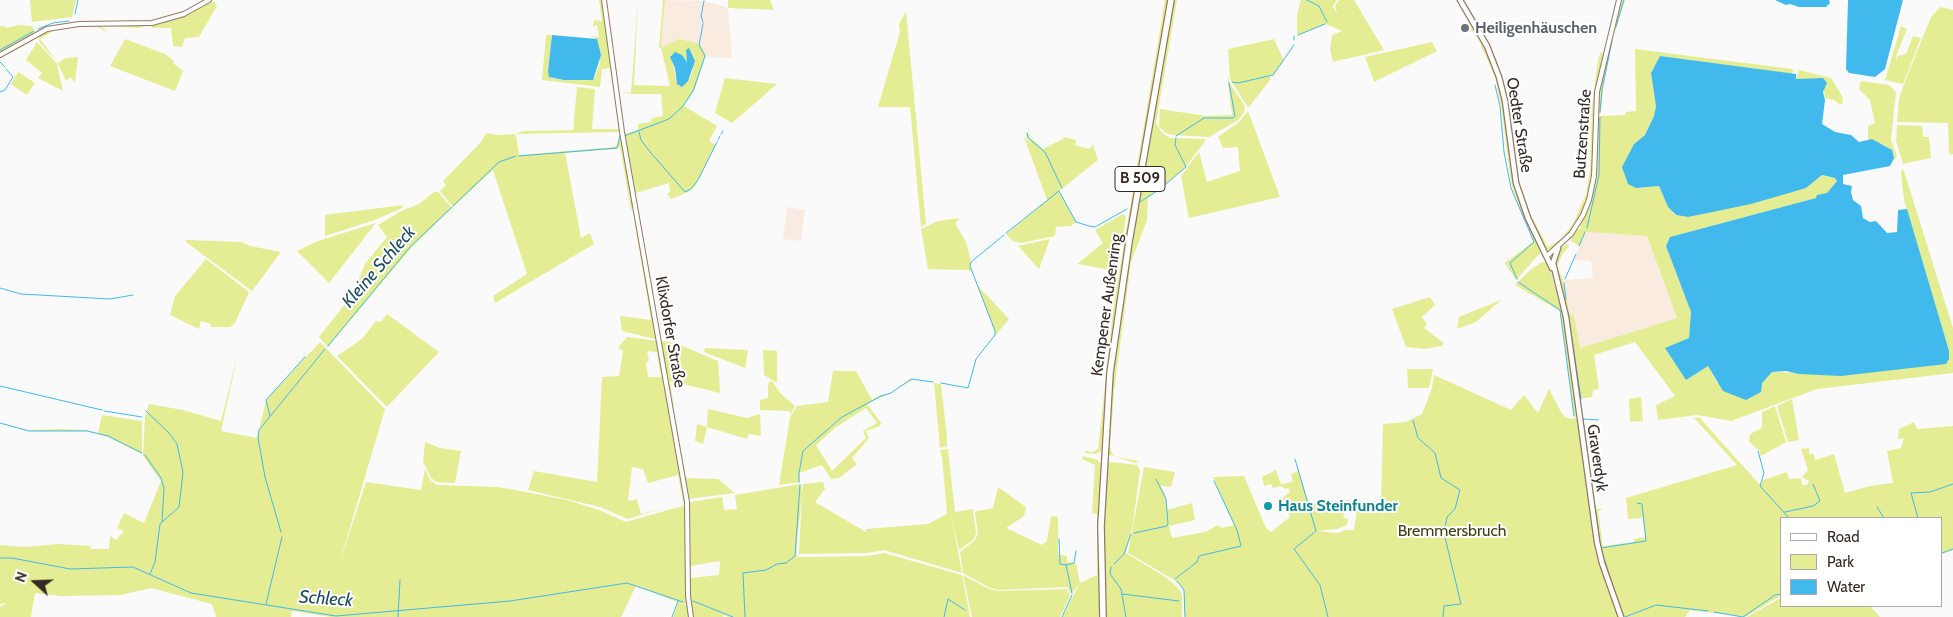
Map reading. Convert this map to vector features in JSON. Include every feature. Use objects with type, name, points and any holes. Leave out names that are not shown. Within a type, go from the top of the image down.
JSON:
[{"type":"main road","name":"Kempener Außenring","points":[[1103,617],[1101,526],[1110,373],[1171,0]]},
{"type":"main road","name":"Oedter Straße","points":[[1460,0],[1482,37],[1500,77],[1516,183],[1528,218],[1547,256]]},
{"type":"main road","points":[[1555,273],[1554,257],[1558,248]]},
{"type":"main road","points":[[1547,256],[1555,273]]},
{"type":"main road","name":"Graverdyk","points":[[1555,273],[1562,300],[1597,542],[1602,563],[1621,617]]},
{"type":"street","points":[[0,55],[47,29],[79,24],[152,23],[184,14],[209,0]]},
{"type":"street","name":"Klixdorfer Straße","points":[[604,0],[622,132],[687,502],[688,596],[691,617]]},
{"type":"street","name":"Butzenstraße","points":[[1547,256],[1558,248],[1576,226],[1589,200],[1594,176],[1597,92],[1619,0]]},
{"type":"shaded area","points":[[665,0],[705,1],[728,8],[732,58],[706,57],[706,55],[661,48]]},
{"type":"shaded area","points":[[787,207],[805,210],[801,241],[783,239]]},
{"type":"shaded area","points":[[1586,232],[1647,236],[1677,318],[1579,348],[1574,316],[1569,313],[1564,283],[1565,280],[1593,278],[1591,261],[1574,260]]},
{"type":"green space","points":[[30,0],[76,0],[72,17],[32,22]]},
{"type":"green space","points":[[599,0],[602,0],[614,88],[610,68],[602,69],[600,87],[542,80],[546,35],[552,35],[548,71],[552,78],[564,80],[595,77],[600,63],[596,38],[589,36],[599,37],[597,25],[593,27],[594,20],[602,21]]},
{"type":"green space","points":[[606,0],[619,91],[618,90]]},
{"type":"green space","points":[[638,0],[634,85],[670,86],[661,48],[679,39],[700,44],[706,55],[695,89],[684,106],[717,126],[709,141],[716,145],[695,186],[688,192],[671,199],[667,194],[670,192],[669,183],[636,193],[632,184],[618,94],[625,134],[638,130],[638,124],[650,122],[652,118],[663,116],[661,94],[631,94],[619,91],[631,93]],"holes":[[[687,48],[693,69],[690,78],[677,84],[671,54],[681,55],[687,62]]]},
{"type":"green space","points":[[663,0],[665,0],[661,48],[659,48]]},
{"type":"green space","points":[[728,0],[770,0],[774,10],[728,8]]},
{"type":"green space","points":[[1165,0],[1169,0],[1109,371],[1101,451],[1096,454],[1085,453],[1085,451],[1093,452],[1098,449],[1114,303]]},
{"type":"green space","points":[[1172,0],[1177,0],[1156,123],[1162,133],[1170,138],[1205,139],[1205,141],[1184,169],[1148,198],[1147,220],[1131,262],[1114,392],[1110,446],[1112,454],[1117,457],[1138,461],[1136,463],[1107,454],[1110,391],[1127,272]]},
{"type":"green space","points":[[1301,0],[1337,0],[1333,6],[1337,14],[1335,5],[1340,0],[1354,0],[1384,50],[1333,62],[1330,50],[1332,35],[1342,31],[1326,24],[1297,35],[1297,14]]},
{"type":"green space","points":[[1620,0],[1625,0],[1612,40],[1603,89],[1601,113],[1599,113],[1597,110],[1598,90]]},
{"type":"green space","points":[[209,2],[214,2],[217,6],[199,37],[185,38],[182,47],[173,46],[171,28],[152,28],[151,25],[137,28],[101,26],[159,23],[184,15]]},
{"type":"green space","points":[[1940,7],[1953,10],[1953,154],[1949,155],[1948,123],[1897,122],[1899,99],[1904,84],[1931,17]]},
{"type":"green space","points":[[906,11],[926,224],[921,227],[910,107],[878,107],[900,32],[899,24]]},
{"type":"green space","points":[[1472,22],[1485,45],[1500,83],[1514,180],[1542,251],[1516,280],[1505,263],[1534,241],[1520,210],[1511,182],[1501,105],[1495,77],[1476,34],[1465,26]]},
{"type":"green space","points":[[19,25],[32,26],[33,34],[0,53],[0,26],[5,26],[5,28]]},
{"type":"green space","points":[[99,25],[109,33],[96,26],[79,26],[55,30],[40,39],[58,63],[66,58],[78,57],[75,82],[70,77],[66,81],[57,62],[40,43],[39,40],[40,34],[56,29],[74,26]]},
{"type":"green space","points":[[1901,26],[1907,29],[1896,56],[1897,60],[1897,56],[1906,54],[1913,36],[1921,38],[1903,84],[1885,80]]},
{"type":"green space","points":[[125,39],[165,54],[174,61],[173,63],[183,71],[175,91],[110,66]]},
{"type":"green space","points":[[1274,39],[1284,61],[1273,75],[1269,76],[1271,79],[1249,107],[1230,79],[1228,49]]},
{"type":"green space","points":[[37,42],[57,64],[63,91],[38,78],[42,73],[26,60]]},
{"type":"green space","points":[[1432,42],[1437,51],[1374,82],[1365,57]]},
{"type":"green space","points":[[1489,48],[1496,58],[1506,89],[1517,176],[1529,212],[1548,247],[1561,239],[1573,224],[1586,194],[1590,170],[1592,106],[1598,60],[1601,52],[1603,53],[1593,111],[1593,169],[1588,197],[1584,210],[1570,233],[1552,250],[1546,249],[1543,245],[1523,201],[1517,182],[1504,89]]},
{"type":"green space","points":[[1635,49],[1792,69],[1793,71],[1792,74],[1660,56],[1651,73],[1656,106],[1654,116],[1645,135],[1634,144],[1636,188],[1659,186],[1668,207],[1675,215],[1688,217],[1806,188],[1822,175],[1835,178],[1837,181],[1827,193],[1816,198],[1670,237],[1666,246],[1691,312],[1689,338],[1666,348],[1708,365],[1717,383],[1761,383],[1772,372],[1858,374],[1949,359],[1904,200],[1901,173],[1903,168],[1953,328],[1953,373],[1817,389],[1731,421],[1697,415],[1658,420],[1656,405],[1675,396],[1635,342],[1594,355],[1599,389],[1593,390],[1592,397],[1578,399],[1566,311],[1555,265],[1555,257],[1564,245],[1568,244],[1569,247],[1563,253],[1557,266],[1564,283],[1569,313],[1574,316],[1580,348],[1677,318],[1647,236],[1586,232],[1580,246],[1571,241],[1570,238],[1577,229],[1581,228],[1580,224],[1591,201],[1596,120],[1601,116],[1625,115],[1626,112],[1636,111]]},
{"type":"green space","points":[[1799,70],[1831,78],[1842,96],[1843,103],[1840,105],[1834,100],[1825,98],[1824,90],[1812,79],[1796,79]]},
{"type":"green space","points":[[18,72],[35,83],[27,95],[11,84]]},
{"type":"green space","points":[[1227,74],[1230,84],[1245,106],[1244,113],[1238,120],[1209,137],[1173,135],[1166,133],[1159,127],[1160,109],[1206,116],[1232,115]]},
{"type":"green space","points":[[725,78],[777,84],[732,123],[715,113]]},
{"type":"green space","points":[[1861,81],[1889,85],[1896,92],[1891,140],[1897,156],[1890,166],[1893,161],[1886,146],[1868,140],[1868,126],[1875,123],[1870,100],[1859,89]]},
{"type":"green space","points":[[577,87],[595,89],[592,129],[619,129],[619,132],[515,134],[523,131],[573,130]]},
{"type":"green space","points":[[1248,111],[1280,197],[1189,218],[1181,176],[1199,152],[1207,182],[1240,171],[1238,147],[1223,148],[1218,137],[1239,122]]},
{"type":"green space","points":[[1897,125],[1922,126],[1923,137],[1929,137],[1931,158],[1903,164],[1896,141]]},
{"type":"green space","points":[[486,133],[497,135],[514,134],[519,155],[614,147],[617,145],[620,135],[633,203],[631,211],[620,146],[617,149],[565,153],[581,238],[590,233],[594,244],[495,303],[493,296],[527,274],[493,170],[453,207],[440,191],[446,185],[443,181],[481,142]]},
{"type":"green space","points":[[1026,133],[1029,133],[1030,137],[1043,149],[1064,137],[1076,140],[1075,145],[1089,149],[1093,145],[1098,160],[1059,191],[1076,222],[1071,226],[1056,227],[1055,236],[1021,243],[1013,241],[1006,234],[1047,200],[1024,137],[1032,143]]},
{"type":"green space","points":[[434,192],[438,192],[452,208],[411,248],[328,347],[319,337],[353,294],[365,264],[387,237],[378,225],[401,211],[419,204]]},
{"type":"green space","points":[[403,205],[402,208],[375,220],[325,236],[325,215]]},
{"type":"green space","points":[[1123,214],[1126,217],[1117,271],[1077,264],[1103,243],[1095,230]]},
{"type":"green space","points":[[960,218],[955,223],[966,242],[971,262],[970,266],[978,286],[1009,319],[976,359],[995,335],[995,331],[972,272],[968,270],[928,269],[921,229],[938,221]]},
{"type":"green space","points":[[376,223],[329,283],[297,251],[318,241]]},
{"type":"green space","points":[[635,224],[637,225],[657,337],[655,339],[622,331],[620,316],[651,320]]},
{"type":"green space","points":[[1050,239],[1039,269],[1018,246]]},
{"type":"green space","points":[[186,240],[241,242],[250,246],[281,252],[252,291],[186,242]]},
{"type":"green space","points":[[206,259],[249,292],[235,323],[230,327],[210,327],[211,324],[201,321],[199,329],[170,315],[175,296]]},
{"type":"green space","points":[[1542,262],[1547,263],[1549,266],[1564,319],[1577,416],[1575,416],[1573,407],[1560,311],[1515,285],[1529,271]]},
{"type":"green space","points":[[1430,297],[1435,305],[1422,317],[1427,324],[1424,328],[1444,343],[1442,346],[1425,349],[1406,347],[1392,309]]},
{"type":"green space","points":[[1501,300],[1476,322],[1457,329],[1459,317]]},
{"type":"green space","points":[[387,314],[439,352],[387,407],[337,356],[362,339],[376,321],[381,322]]},
{"type":"green space","points":[[627,337],[658,341],[685,499],[683,502],[678,475],[648,483],[643,469],[632,467],[628,501],[637,499],[641,514],[661,509],[628,519],[600,507],[528,490],[534,471],[597,482],[602,377],[619,376],[623,351],[618,348]],"holes":[[[647,351],[657,352],[661,377],[648,377],[646,362],[649,361]]]},
{"type":"green space","points":[[662,341],[675,343],[718,361],[720,393],[670,381],[675,415]]},
{"type":"green space","points":[[320,342],[385,409],[338,568],[366,482],[421,490],[425,469],[430,480],[437,485],[497,487],[567,500],[599,510],[626,522],[686,505],[687,583],[690,600],[690,578],[690,502],[722,497],[724,510],[737,509],[735,495],[801,484],[802,493],[803,484],[823,482],[825,489],[815,502],[866,532],[866,529],[928,524],[947,514],[940,450],[948,449],[955,512],[973,509],[976,533],[974,539],[959,550],[951,514],[962,573],[884,550],[868,553],[799,554],[802,494],[796,554],[798,557],[867,556],[884,553],[962,575],[970,617],[728,617],[724,615],[723,617],[692,617],[690,603],[683,604],[688,606],[690,617],[673,617],[678,602],[636,586],[621,617],[331,617],[292,611],[291,617],[216,617],[212,604],[151,588],[121,595],[61,596],[35,593],[31,617],[0,617],[0,607],[7,603],[0,604],[0,545],[25,547],[58,544],[90,546],[91,549],[109,549],[110,536],[116,540],[124,531],[117,528],[124,513],[144,523],[161,481],[143,456],[145,417],[149,404],[183,410],[221,421],[238,353],[221,431],[257,438],[266,400]],"holes":[[[720,561],[719,575],[690,578],[691,566]]]},
{"type":"green space","points":[[705,348],[748,350],[745,368],[704,352]]},
{"type":"green space","points":[[763,350],[777,351],[777,383],[764,375]]},
{"type":"green space","points":[[1407,369],[1433,369],[1429,388],[1408,388]]},
{"type":"green space","points":[[833,371],[856,371],[872,400],[881,395],[891,393],[867,404],[881,423],[880,426],[866,431],[869,438],[852,458],[857,464],[839,478],[831,479],[822,465],[799,473],[800,482],[779,485],[790,417],[797,406],[828,402]],"holes":[[[866,408],[877,423],[863,431],[866,438],[832,471],[816,445],[836,427]]]},
{"type":"green space","name":"Bremmersbruch","points":[[1434,375],[1511,410],[1524,395],[1538,413],[1549,389],[1565,417],[1573,419],[1575,417],[1603,573],[1619,617],[1185,617],[1184,590],[1176,581],[1128,553],[1144,467],[1175,472],[1171,487],[1160,486],[1165,494],[1167,510],[1192,503],[1195,520],[1169,526],[1172,538],[1205,532],[1218,525],[1222,528],[1234,525],[1213,477],[1244,476],[1266,528],[1271,532],[1290,517],[1281,499],[1290,492],[1288,488],[1285,489],[1281,486],[1273,488],[1271,484],[1264,486],[1262,477],[1276,470],[1281,484],[1293,482],[1291,474],[1298,471],[1295,459],[1309,504],[1350,500],[1349,510],[1345,510],[1343,518],[1348,519],[1347,525],[1337,529],[1317,531],[1338,533],[1354,530],[1357,509],[1352,499],[1381,504],[1383,424],[1406,422],[1422,414],[1432,388]]},
{"type":"green space","points":[[911,379],[913,380],[891,393]]},
{"type":"green space","points":[[772,381],[781,394],[795,406],[790,415],[790,411],[760,410],[760,400],[768,398],[768,383]]},
{"type":"green space","points":[[934,383],[941,384],[947,438],[947,446],[940,448]]},
{"type":"green space","points":[[1641,397],[1643,421],[1630,422],[1629,399]]},
{"type":"green space","points":[[1792,399],[1799,440],[1788,442],[1777,406]]},
{"type":"green space","points":[[1775,406],[1786,442],[1761,456],[1759,450],[1749,442],[1750,434],[1762,428],[1762,412]]},
{"type":"green space","points":[[708,409],[747,418],[760,414],[761,436],[749,434],[747,439],[707,427]]},
{"type":"green space","points":[[102,415],[142,421],[142,454],[108,437],[87,431],[29,431],[0,423],[29,430],[87,430],[98,433]]},
{"type":"green space","points":[[675,416],[686,478],[718,479],[735,493],[688,499]]},
{"type":"green space","points":[[1699,417],[1760,485],[1763,480],[1787,472],[1789,479],[1801,478],[1802,485],[1807,485],[1809,481],[1802,477],[1808,470],[1801,449],[1809,448],[1809,454],[1814,454],[1815,460],[1834,454],[1845,493],[1870,486],[1893,483],[1887,451],[1901,448],[1904,438],[1898,439],[1899,429],[1914,422],[1917,429],[1953,426],[1953,550],[1943,554],[1943,517],[1780,517],[1780,596],[1745,617],[1690,610],[1685,617],[1623,617],[1609,581],[1599,546],[1593,506],[1595,505],[1597,509],[1603,509],[1598,511],[1603,546],[1634,542],[1634,539],[1645,537],[1643,518],[1628,519],[1626,498],[1737,465],[1694,418]]},
{"type":"green space","points":[[697,424],[707,427],[703,444],[695,441]]},
{"type":"green space","points":[[425,442],[440,448],[461,451],[455,483],[437,482],[431,478],[423,462]]},
{"type":"green space","points":[[1083,456],[1098,460],[1101,465],[1099,513],[1102,617],[1062,617],[1080,583],[1097,575],[1097,514],[1092,513],[1095,465],[1082,459]]},
{"type":"green space","points":[[1107,463],[1137,465],[1140,470],[1133,523],[1126,553],[1167,578],[1179,589],[1182,595],[1182,617],[1106,617],[1103,508]]},
{"type":"green space","points":[[998,487],[1026,507],[1024,516],[1006,528],[1042,545],[1047,541],[1051,516],[1058,517],[1058,554],[1067,556],[1067,562],[1076,563],[1080,583],[1071,594],[1067,587],[999,590],[990,588],[963,573],[960,552],[975,540],[978,533],[975,513],[993,508]]},
{"type":"green space","points":[[963,575],[989,589],[999,591],[1067,589],[1070,596],[1060,617],[972,617]]},
{"type":"green space","points":[[1780,598],[1780,607],[1871,607],[1880,617],[1747,617]]},
{"type":"water","points":[[1775,0],[1829,0],[1830,3],[1826,7],[1799,7],[1790,4],[1786,5]]},
{"type":"water","points":[[1848,0],[1903,0],[1885,69],[1875,77],[1849,73],[1846,69]]},
{"type":"water","points":[[552,35],[597,39],[601,55],[593,80],[564,80],[549,77]]},
{"type":"water","points":[[689,48],[695,61],[688,81],[682,87],[677,84],[675,68],[670,57],[675,52],[682,55],[687,62],[686,50]]},
{"type":"water","points":[[1660,56],[1796,74],[1796,79],[1823,78],[1827,83],[1823,92],[1825,100],[1822,124],[1835,132],[1851,135],[1859,142],[1872,139],[1892,150],[1894,158],[1890,166],[1843,175],[1843,184],[1852,186],[1853,200],[1861,206],[1863,218],[1870,222],[1876,221],[1887,233],[1897,232],[1898,210],[1907,209],[1949,351],[1949,359],[1946,364],[1841,376],[1799,374],[1786,371],[1772,372],[1762,383],[1761,392],[1746,400],[1723,391],[1708,366],[1686,380],[1665,348],[1689,338],[1691,312],[1666,246],[1670,237],[1816,198],[1817,195],[1827,193],[1837,181],[1835,178],[1822,175],[1806,188],[1751,204],[1688,217],[1676,215],[1668,207],[1659,186],[1636,188],[1628,184],[1622,167],[1634,144],[1645,135],[1654,116],[1656,106],[1651,73]]},
{"type":"waterway","points":[[75,14],[78,0]]},
{"type":"waterway","points":[[1307,0],[1319,6],[1327,22]]},
{"type":"waterway","points":[[1616,27],[1624,0]]},
{"type":"waterway","points":[[703,22],[701,16],[704,1]]},
{"type":"waterway","points":[[38,29],[53,23],[69,21]]},
{"type":"waterway","points":[[624,136],[669,119],[683,106],[693,91],[705,56],[699,45],[703,24]]},
{"type":"waterway","points":[[1298,35],[1325,24]]},
{"type":"waterway","points":[[0,50],[34,31]]},
{"type":"waterway","points":[[1600,112],[1602,90],[1612,41]]},
{"type":"waterway","points":[[1232,82],[1238,83],[1273,75],[1294,45]]},
{"type":"waterway","points":[[0,62],[5,67]]},
{"type":"waterway","points":[[0,92],[5,90],[13,77],[6,69]]},
{"type":"waterway","points":[[1176,136],[1204,118],[1233,118],[1235,116],[1229,83]]},
{"type":"waterway","points":[[1495,85],[1500,106],[1504,152],[1511,188],[1534,242],[1510,263],[1517,279]]},
{"type":"waterway","points":[[1587,228],[1599,175],[1600,117]]},
{"type":"waterway","points":[[639,132],[641,140],[685,192],[691,189],[698,180],[717,142]]},
{"type":"waterway","points":[[1027,133],[1028,138],[1045,152],[1062,188]]},
{"type":"waterway","name":"Kleine Schleck","points":[[519,156],[617,148],[620,136]]},
{"type":"waterway","points":[[718,140],[720,136]]},
{"type":"waterway","points":[[1140,202],[1160,189],[1186,167],[1175,145],[1176,138]]},
{"type":"waterway","name":"Kleine Schleck","points":[[453,206],[499,162],[516,156]]},
{"type":"waterway","points":[[1006,233],[1059,191],[1076,222],[1089,226],[1095,227],[1127,209]]},
{"type":"waterway","name":"Kleine Schleck","points":[[328,346],[410,247],[452,207]]},
{"type":"waterway","points":[[1579,246],[1585,232]]},
{"type":"waterway","points":[[941,383],[968,388],[976,359],[995,335],[970,266],[971,262],[1004,235]]},
{"type":"waterway","points":[[1565,279],[1576,254]]},
{"type":"waterway","points":[[1518,282],[1560,310],[1574,416]]},
{"type":"waterway","points":[[1564,283],[1566,299]]},
{"type":"waterway","points":[[0,288],[21,294],[110,299],[133,295]]},
{"type":"waterway","points":[[1568,312],[1581,399]]},
{"type":"waterway","name":"Kleine Schleck","points":[[281,532],[265,477],[258,438],[259,430],[325,349]]},
{"type":"waterway","points":[[270,416],[266,400],[305,357]]},
{"type":"waterway","points":[[799,482],[803,451],[842,417],[881,396],[891,393],[911,379],[933,382]]},
{"type":"waterway","points":[[0,386],[102,410]]},
{"type":"waterway","points":[[104,411],[142,417]]},
{"type":"waterway","points":[[146,411],[169,433],[177,444],[183,472],[179,507],[162,522]]},
{"type":"waterway","points":[[1594,504],[1583,419],[1598,420]]},
{"type":"waterway","points":[[1413,420],[1418,438],[1435,453],[1441,478],[1460,490],[1455,509],[1447,517],[1444,533],[1461,604],[1444,606],[1443,617]]},
{"type":"waterway","points":[[0,423],[29,431],[87,431],[108,436],[142,453]]},
{"type":"waterway","points":[[1758,451],[1764,473],[1760,486],[1788,517]]},
{"type":"waterway","points":[[145,455],[161,478],[164,488],[162,522],[160,524],[155,562],[150,574]]},
{"type":"waterway","points":[[1295,459],[1316,531],[1294,549],[1320,585],[1328,617]]},
{"type":"waterway","points":[[1134,533],[1167,526],[1166,499],[1156,479]]},
{"type":"waterway","points":[[1175,579],[1197,562],[1199,556],[1241,546],[1237,530],[1214,481]]},
{"type":"waterway","points":[[1785,512],[1813,506],[1820,501],[1813,484]]},
{"type":"waterway","points":[[1918,517],[1911,493],[1930,492],[1953,484]]},
{"type":"waterway","points":[[745,617],[743,573],[766,570],[777,564],[786,563],[795,556],[800,485]]},
{"type":"waterway","points":[[1601,548],[1646,541],[1642,504],[1637,503]]},
{"type":"waterway","points":[[1595,506],[1601,549],[1623,617]]},
{"type":"waterway","points":[[1877,507],[1883,517]]},
{"type":"waterway","points":[[1114,564],[1124,554],[1131,534]]},
{"type":"waterway","name":"Kleine Schleck","points":[[266,604],[282,537]]},
{"type":"waterway","points":[[1059,539],[1060,564],[1066,565],[1072,593]]},
{"type":"waterway","name":"Schleck","points":[[1943,553],[1953,549]]},
{"type":"waterway","points":[[1066,565],[1074,563],[1076,551]]},
{"type":"waterway","name":"Schleck","points":[[0,558],[12,558],[70,569],[133,567],[191,593],[336,616],[510,601],[627,583],[683,602]]},
{"type":"waterway","points":[[1111,567],[1110,574],[1121,589],[1126,617]]},
{"type":"waterway","points":[[398,617],[400,580]]},
{"type":"waterway","points":[[1177,581],[1184,590],[1185,617]]},
{"type":"waterway","points":[[1122,594],[1179,601]]},
{"type":"waterway","name":"Schleck","points":[[1714,612],[1743,617],[1775,595],[1780,594]]},
{"type":"waterway","points":[[1062,617],[1072,595]]},
{"type":"waterway","points":[[944,617],[948,599],[965,610]]},
{"type":"waterway","points":[[672,617],[678,601]]},
{"type":"waterway","name":"Schleck","points":[[693,601],[733,617]]},
{"type":"waterway","name":"Schleck","points":[[1625,617],[1656,605],[1708,611]]},
{"type":"place","name":"Heiligenhäuschen","points":[[1465,28]]},
{"type":"place","name":"Haus Steinfunder","points":[[1268,506]]}]
